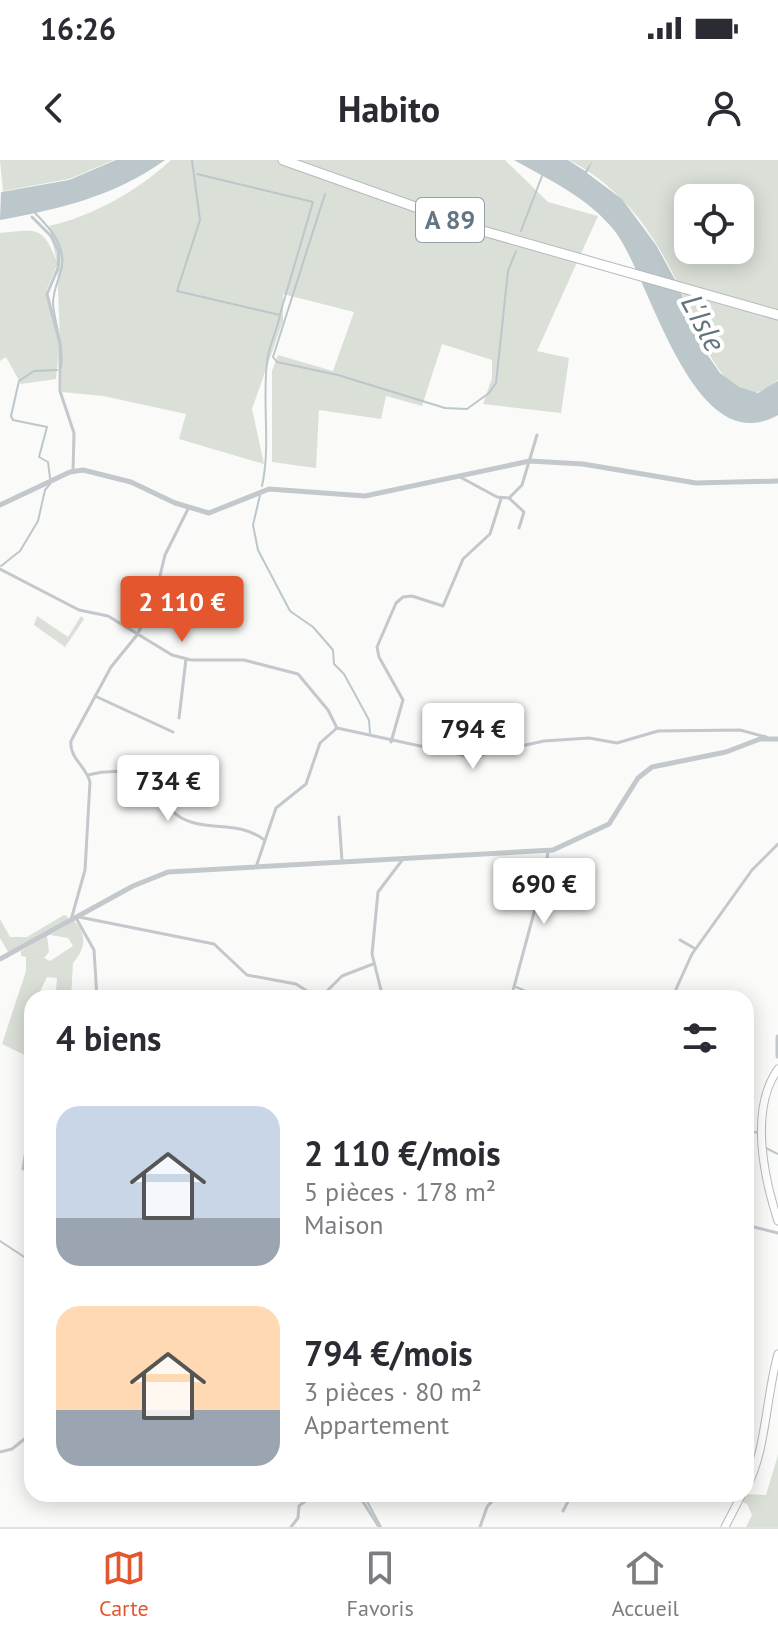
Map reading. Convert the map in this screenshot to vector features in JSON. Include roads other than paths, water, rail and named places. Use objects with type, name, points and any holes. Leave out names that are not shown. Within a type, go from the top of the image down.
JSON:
[{"type":"highway","name":"A 89","points":[[283,160],[470,227],[778,313]]},
{"type":"highway","name":"A 89","points":[[294,160],[471,222],[620,268]]},
{"type":"main road","points":[[778,1068],[771,1085],[761,1143],[764,1177],[778,1221]]},
{"type":"main road","points":[[771,1085],[778,1077]]},
{"type":"main road","points":[[754,1469],[768,1389],[778,1354]]},
{"type":"main road","points":[[725,1527],[738,1502]]},
{"type":"street","points":[[32,217],[51,236],[59,252],[58,268],[47,294],[60,344],[60,391],[74,433],[73,471]]},
{"type":"street","points":[[460,477],[501,499],[509,498],[522,485],[537,435]]},
{"type":"street","points":[[0,505],[73,471],[92,471],[131,482],[209,513],[269,489],[365,496],[530,461],[572,462],[696,483],[778,481]]},
{"type":"street","points":[[509,498],[524,512],[519,528]]},
{"type":"street","points":[[391,742],[403,700],[379,657],[379,639],[403,597],[412,596],[443,606],[463,559],[490,534],[501,499]]},
{"type":"street","points":[[96,990],[94,950],[75,919],[88,849],[88,775],[70,746],[116,659],[137,635],[157,595],[165,555],[189,507]]},
{"type":"street","points":[[0,569],[79,610],[108,616],[158,649],[186,659],[236,659],[298,674],[328,710],[337,728],[391,742],[471,757],[544,741],[590,738],[617,743],[658,731],[740,730],[778,739]]},
{"type":"street","points":[[179,718],[186,659]]},
{"type":"street","points":[[95,696],[173,732]]},
{"type":"street","points":[[256,867],[276,808],[306,784],[320,743],[337,728]]},
{"type":"street","points":[[0,959],[156,875],[548,851],[609,824],[638,778],[652,767],[726,752],[766,737]]},
{"type":"street","points":[[88,775],[116,771],[130,774],[153,783],[160,789],[165,805],[189,822],[237,826],[263,839]]},
{"type":"street","points":[[339,817],[342,862]]},
{"type":"street","points":[[676,990],[695,949],[752,870],[778,844]]},
{"type":"street","points":[[513,990],[548,851]]},
{"type":"street","points":[[381,990],[373,964],[378,892],[403,859]]},
{"type":"street","points":[[75,919],[130,925],[165,936],[214,944],[247,975],[296,984],[305,990]]},
{"type":"street","points":[[680,940],[695,949]]},
{"type":"street","points":[[327,990],[342,976],[373,964]]},
{"type":"street","points":[[778,1037],[778,1056]]},
{"type":"street","points":[[23,1169],[24,1164]]},
{"type":"street","points":[[754,1227],[778,1233]]},
{"type":"street","points":[[0,1452],[12,1449],[24,1439]]},
{"type":"street","points":[[291,1527],[297,1521],[299,1506],[304,1502]]},
{"type":"street","points":[[363,1502],[379,1527]]},
{"type":"street","points":[[480,1527],[491,1502]]},
{"type":"street","points":[[563,1511],[568,1502]]},
{"type":"waterway","points":[[192,160],[200,220],[177,291],[280,315],[267,363],[266,455],[262,486]]},
{"type":"waterway","points":[[197,174],[313,202],[280,314]]},
{"type":"waterway","points":[[521,231],[542,176]]},
{"type":"waterway","points":[[325,194],[273,357],[277,362],[338,375],[445,408],[467,409],[489,393],[496,383],[508,271],[516,251]]},
{"type":"waterway","points":[[35,213],[57,240],[62,256],[53,304],[61,367]]},
{"type":"waterway","points":[[50,478],[48,462],[39,457],[47,427],[13,420],[11,416],[19,381],[34,371],[57,370]]},
{"type":"waterway","points":[[1,566],[20,551],[38,521],[45,490],[50,484]]},
{"type":"waterway","points":[[260,495],[253,525],[258,550],[290,611],[313,627],[333,650],[334,664],[344,674],[369,720],[370,733]]},
{"type":"waterway","points":[[516,987],[523,990]]},
{"type":"waterway","points":[[754,1132],[758,1133]]},
{"type":"waterway","points":[[766,1148],[778,1154]]},
{"type":"waterway","points":[[0,1241],[24,1257]]},
{"type":"waterway","points":[[367,1502],[381,1527]]},
{"type":"water label","name":"L'Isle","points":[[703,323]]}]
